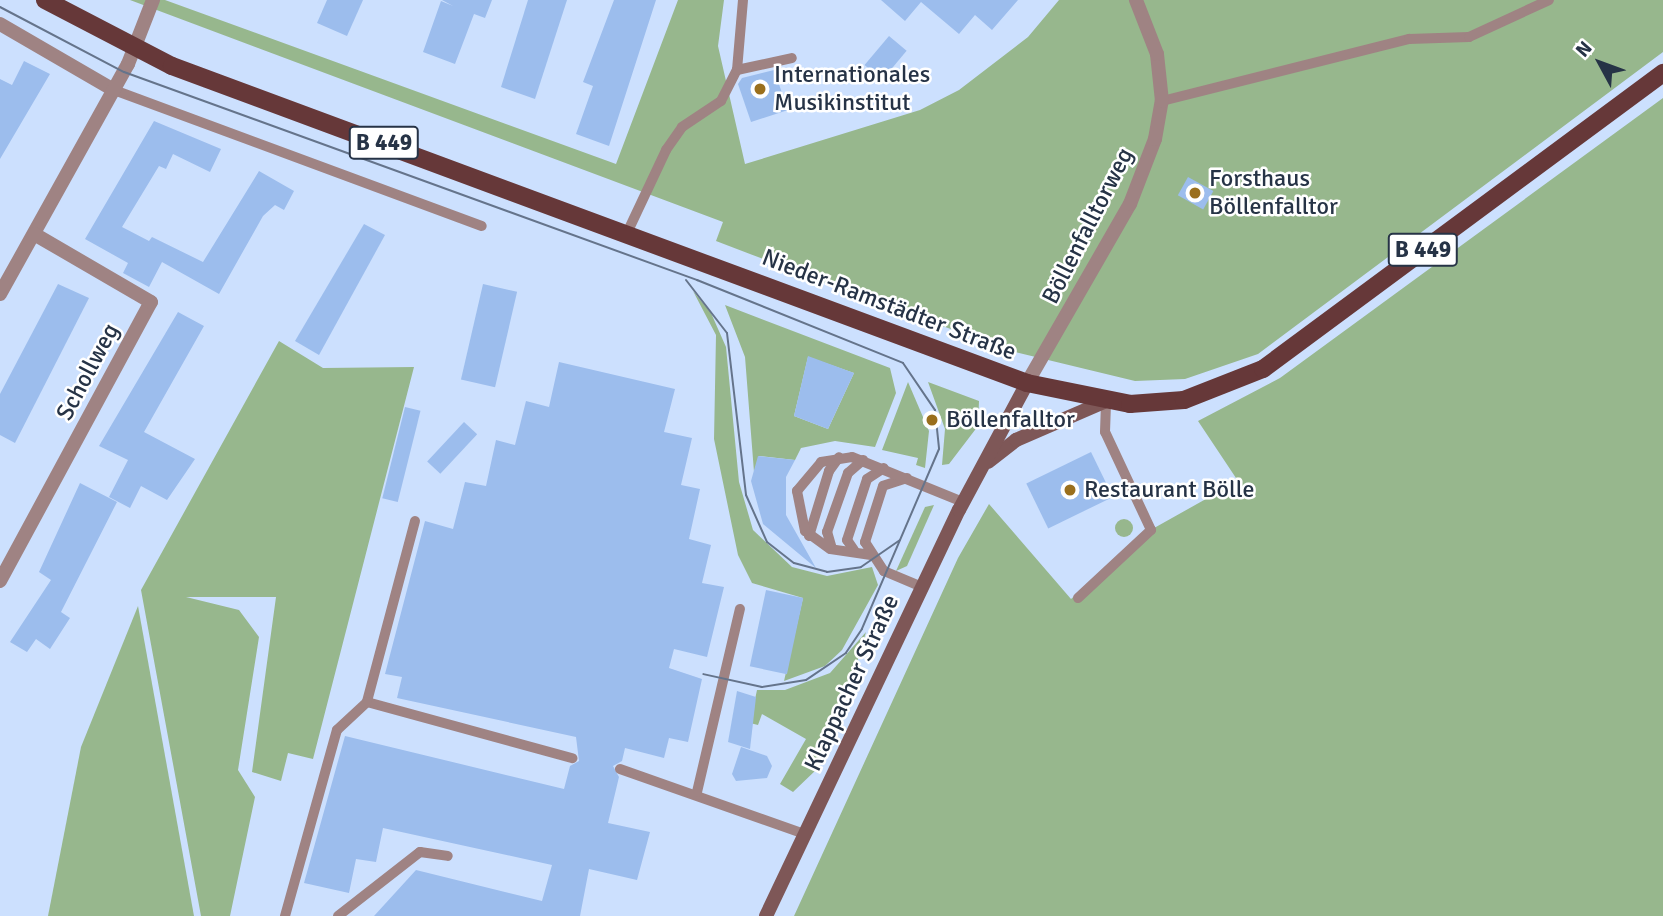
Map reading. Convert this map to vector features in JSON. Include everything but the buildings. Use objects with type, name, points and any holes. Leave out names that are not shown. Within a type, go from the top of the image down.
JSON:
[{"type":"main road","name":"Nieder-Ramstädter Straße","points":[[45,0],[130,47],[1027,383],[1106,401],[1184,400],[1263,369],[1663,73]]},
{"type":"main road","name":"Klappacher Straße","points":[[766,916],[963,502],[1027,383]]},
{"type":"main road","name":"Klappacher Straße","points":[[979,470],[1016,440],[1106,401]]},
{"type":"street","points":[[0,294],[114,90],[130,47],[153,0]]},
{"type":"street","name":"Böllenfalltorweg","points":[[1027,383],[1130,204],[1147,167],[1162,101],[1157,54],[1136,0]]},
{"type":"street","points":[[0,24],[114,90]]},
{"type":"street","name":"Schollweg","points":[[0,581],[151,302],[34,234]]},
{"type":"lane","points":[[627,233],[666,150],[682,127],[721,101],[737,70],[743,0]]},
{"type":"lane","points":[[1162,101],[1409,39],[1469,37],[1549,0]]},
{"type":"lane","points":[[737,70],[792,58]]},
{"type":"lane","points":[[114,90],[482,226]]},
{"type":"lane","points":[[1078,598],[1151,530],[1105,432],[1106,401]]},
{"type":"lane","points":[[809,536],[839,457]]},
{"type":"lane","points":[[872,555],[854,550],[832,549],[809,536],[797,509],[798,488],[817,465],[839,457],[863,460],[963,502]]},
{"type":"lane","points":[[832,549],[827,532],[848,473],[863,460]]},
{"type":"lane","points":[[854,550],[846,540],[867,479],[884,468]]},
{"type":"lane","points":[[907,478],[881,490],[865,542],[884,571],[922,587]]},
{"type":"lane","points":[[285,916],[337,730],[367,702],[415,521]]},
{"type":"lane","points":[[697,792],[740,609]]},
{"type":"lane","points":[[367,702],[572,758]]},
{"type":"lane","points":[[620,769],[697,792],[806,834]]},
{"type":"lane","points":[[338,916],[420,852],[448,856]]},
{"type":"green space","points":[[130,0],[165,0],[616,164],[678,0],[724,0],[718,46],[745,164],[920,110],[959,90],[1028,37],[1059,0],[1663,0],[1663,52],[1258,354],[1185,379],[1135,381],[1011,351],[852,293],[716,241],[723,222]]},
{"type":"green space","points":[[1663,98],[1663,916],[794,916],[958,558],[989,504],[1071,599],[1147,532],[1238,481],[1198,421],[1280,378]]},
{"type":"green space","points":[[693,291],[711,313],[726,347],[739,482],[753,530],[792,567],[827,576],[872,567],[878,585],[842,650],[825,666],[784,681],[803,598],[752,583],[738,555],[714,439],[716,335]]},
{"type":"green space","points":[[725,305],[890,368],[896,393],[875,447],[835,441],[801,448],[795,460],[759,456],[754,472],[745,357]],"holes":[[[808,357],[854,373],[828,429],[794,416]]]},
{"type":"green space","points":[[279,341],[323,368],[414,367],[313,759],[288,753],[281,781],[252,772],[276,597],[186,597],[239,610],[259,637],[238,770],[255,797],[230,916],[201,916],[141,590]]},
{"type":"green space","points":[[908,382],[929,431],[925,468],[916,465],[918,458],[882,450]]},
{"type":"green space","points":[[928,382],[979,401],[978,426],[949,464],[942,465],[945,429]]},
{"type":"green space","points":[[934,505],[907,566],[896,571],[925,507]]},
{"type":"green space","points":[[1124,519],[1130,522],[1133,528],[1130,534],[1124,537],[1118,534],[1115,528],[1118,522]]},
{"type":"green space","points":[[138,606],[194,916],[48,916],[81,747]]},
{"type":"green space","points":[[866,632],[834,740],[817,769],[793,792],[780,784],[806,739],[762,714],[758,725],[750,723],[757,690],[785,690],[830,673]]},
{"type":"tram line","points":[[0,7],[124,72],[697,280],[903,363],[935,410],[939,449],[862,629],[846,653],[806,680],[762,687],[703,674]]},
{"type":"tram line","points":[[686,280],[727,333],[746,495],[767,542],[794,563],[827,572],[861,567],[900,540]]},
{"type":"place","name":"Internationales Musikinstitut","points":[[760,89]]},
{"type":"place","name":"Forsthaus Böllenfalltor","points":[[1195,193]]},
{"type":"place","name":"Böllenfalltor","points":[[932,420]]},
{"type":"place","name":"Restaurant Bölle","points":[[1070,490]]}]
